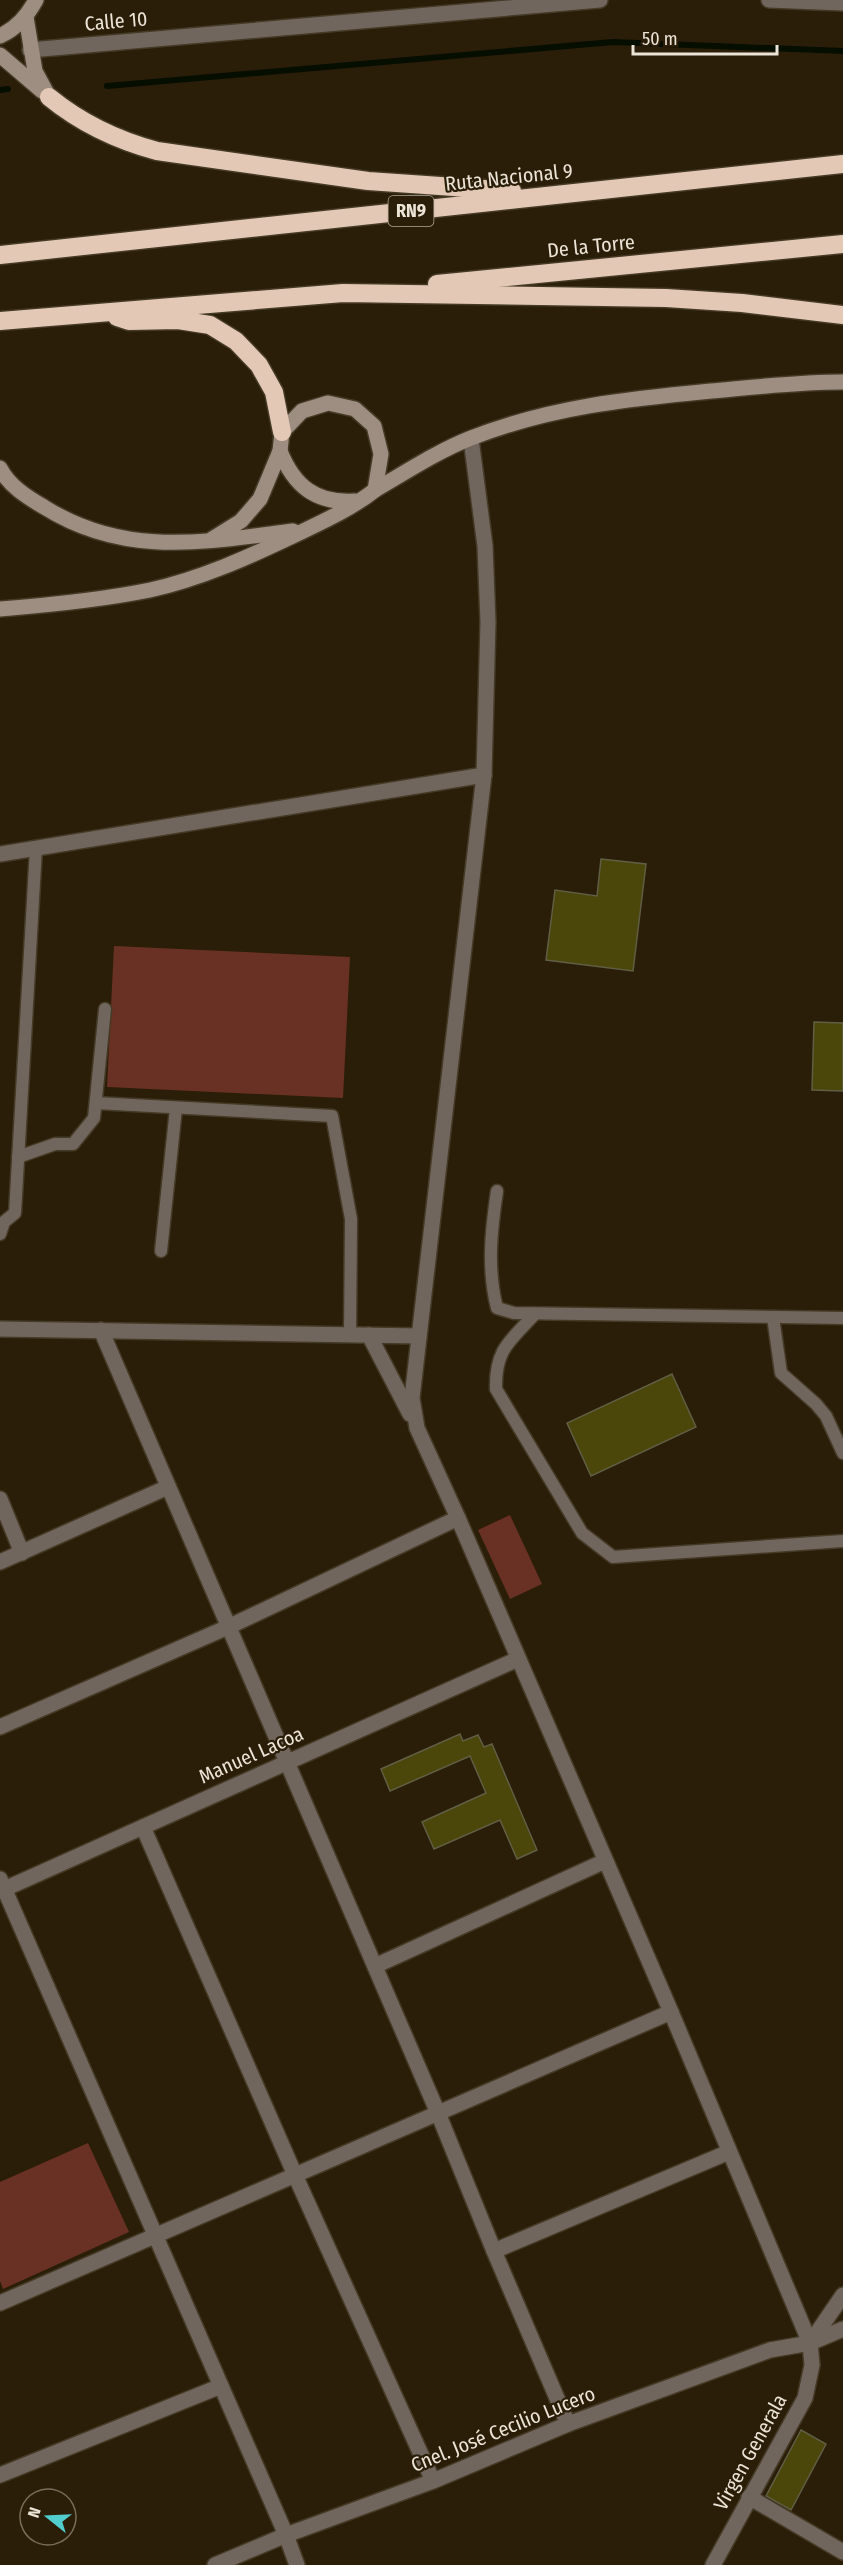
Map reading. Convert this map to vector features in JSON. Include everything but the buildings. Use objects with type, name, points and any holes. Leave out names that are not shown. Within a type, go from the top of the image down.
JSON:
[{"type":"highway","points":[[49,97],[70,115],[98,131],[157,151],[368,181],[565,194]]},
{"type":"highway","name":"Ruta Nacional 9","points":[[0,255],[843,165]]},
{"type":"highway","name":"De la Torre","points":[[343,293],[843,244]]},
{"type":"highway","points":[[3,322],[98,311],[343,293],[666,298],[742,303],[843,315]]},
{"type":"highway","points":[[98,311],[129,321],[178,321],[210,325],[236,341],[259,364],[274,392],[282,432]]},
{"type":"main road","points":[[0,36],[13,29],[26,17],[36,0]]},
{"type":"main road","points":[[26,17],[35,71],[49,97]]},
{"type":"main road","points":[[0,55],[49,97]]},
{"type":"main road","points":[[0,609],[97,599],[166,586],[239,560],[363,500],[375,490],[471,439],[508,425],[586,405],[778,385],[843,382]]},
{"type":"main road","points":[[207,542],[241,521],[260,499],[280,451],[282,432],[302,411],[311,408],[328,403],[355,409],[374,426],[381,454],[375,490]]},
{"type":"main road","points":[[280,451],[288,471],[298,483],[320,498],[338,502],[363,500]]},
{"type":"main road","points":[[0,468],[22,493],[57,515],[90,531],[124,540],[172,543],[207,542],[305,530]]},
{"type":"street","name":"Calle 10","points":[[30,50],[600,0]]},
{"type":"street","points":[[769,0],[843,3]]},
{"type":"street","points":[[417,1428],[412,1398],[484,776],[488,622],[486,567],[471,439]]},
{"type":"street","points":[[0,854],[484,776]]},
{"type":"street","points":[[0,1329],[419,1336]]},
{"type":"street","points":[[100,1330],[438,2113],[568,2424]]},
{"type":"street","points":[[369,1335],[417,1428],[458,1518],[671,2012],[810,2343]]},
{"type":"street","points":[[0,1562],[168,1487]]},
{"type":"street","points":[[0,1499],[22,1552]]},
{"type":"street","points":[[0,1727],[228,1627],[458,1518]]},
{"type":"street","name":"Manuel Lacoa","points":[[1,1886],[142,1827],[519,1659]]},
{"type":"street","points":[[142,1827],[433,2481]]},
{"type":"street","points":[[375,1966],[605,1861]]},
{"type":"street","points":[[1,1886],[156,2236],[297,2565]]},
{"type":"street","points":[[0,2303],[671,2012]]},
{"type":"street","points":[[494,2251],[729,2152]]},
{"type":"street","points":[[810,2343],[843,2295]]},
{"type":"street","name":"Cnel. José Cecilio Lucero","points":[[215,2565],[286,2535],[433,2481],[568,2424],[770,2350],[810,2343],[843,2329]]},
{"type":"street","name":"Virgen Generala","points":[[713,2565],[804,2398],[812,2365],[810,2343]]},
{"type":"street","points":[[0,2475],[221,2386]]},
{"type":"street","points":[[749,2497],[843,2552]]},
{"type":"lane","points":[[0,1234],[4,1222],[15,1213],[36,848]]},
{"type":"lane","points":[[18,1157],[55,1143],[73,1144],[94,1118],[105,1009]]},
{"type":"lane","points":[[96,1103],[332,1116],[351,1219],[350,1335]]},
{"type":"lane","points":[[160,1251],[176,1108]]},
{"type":"lane","points":[[497,1191],[490,1233],[491,1286],[497,1308],[514,1313],[535,1314],[843,1318]]},
{"type":"lane","points":[[535,1314],[501,1352],[495,1371],[496,1389],[582,1533],[599,1548],[614,1557],[843,1541]]},
{"type":"lane","points":[[773,1317],[781,1373],[826,1416],[843,1453]]},
{"type":"shaded area","points":[[114,946],[350,957],[343,1098],[107,1087]]},
{"type":"shaded area","points":[[510,1515],[542,1584],[510,1599],[478,1530]]},
{"type":"shaded area","points":[[88,2143],[129,2232],[3,2289],[0,2281],[0,2182]]},
{"type":"waterway","points":[[107,86],[613,42],[843,51]]},
{"type":"waterway","points":[[0,90],[8,89]]}]
